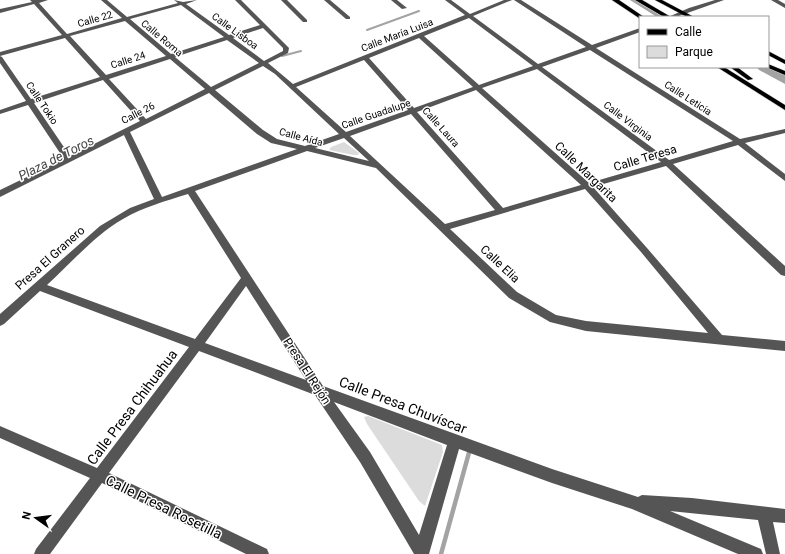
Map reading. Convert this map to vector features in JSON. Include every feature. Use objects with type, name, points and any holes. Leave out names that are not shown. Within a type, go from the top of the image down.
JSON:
[{"type":"main road","points":[[615,0],[639,16]]},
{"type":"main road","points":[[630,0],[657,16]]},
{"type":"main road","points":[[638,0],[669,16]]},
{"type":"main road","points":[[658,0],[689,16]]},
{"type":"main road","points":[[769,54],[785,62]]},
{"type":"main road","points":[[769,66],[785,73]]},
{"type":"main road","points":[[722,68],[785,108]]},
{"type":"main road","points":[[734,68],[785,103]]},
{"type":"street","points":[[0,11],[34,1],[45,0]]},
{"type":"street","name":"Calle Roma","points":[[104,0],[170,57],[210,89]]},
{"type":"street","name":"Calle 22","points":[[0,54],[126,19],[179,2],[194,0]]},
{"type":"street","points":[[238,0],[263,26]]},
{"type":"street","points":[[284,0],[305,21]]},
{"type":"street","points":[[327,0],[348,18]]},
{"type":"street","points":[[394,0],[404,8]]},
{"type":"street","name":"Calle Virginia","points":[[448,0],[668,163],[785,272]]},
{"type":"street","name":"Calle María Luisa","points":[[291,86],[509,0]]},
{"type":"street","name":"Calle Leticia","points":[[517,0],[739,142],[785,178]]},
{"type":"street","points":[[673,16],[721,0]]},
{"type":"street","points":[[774,0],[785,6]]},
{"type":"street","points":[[34,1],[144,121]]},
{"type":"street","name":"Calle Lisboa","points":[[179,2],[263,62]]},
{"type":"street","name":"Calle 24","points":[[0,112],[263,26]]},
{"type":"street","name":"Calle 26","points":[[0,194],[144,121],[286,52],[286,48],[263,26]]},
{"type":"street","name":"Calle Guadalupe","points":[[119,217],[159,200],[307,149],[639,30]]},
{"type":"street","name":"Calle Margarita","points":[[420,36],[588,187],[644,250],[719,339]]},
{"type":"street","name":"Calle Laura","points":[[365,57],[501,211]]},
{"type":"street","name":"Calle Tokio","points":[[0,58],[68,159]]},
{"type":"street","name":"Calle Elia","points":[[263,62],[380,167],[513,295],[529,306],[554,319],[586,326],[785,346]]},
{"type":"street","name":"Calle Aída","points":[[210,89],[260,132],[274,141],[380,167]]},
{"type":"street","points":[[126,130],[159,200]]},
{"type":"street","name":"Calle Teresa","points":[[443,228],[739,142],[785,131]]},
{"type":"street","name":"Presa El Rejón","points":[[190,190],[318,389],[365,457],[421,554]]},
{"type":"street","name":"Presa El Granero","points":[[0,321],[103,228],[119,217]]},
{"type":"street","name":"Calle Presa Chihuahua","points":[[42,554],[99,475],[198,346],[247,278]]},
{"type":"street","name":"Calle Presa Chuvíscar","points":[[38,286],[456,441],[633,502],[756,554]]},
{"type":"street","name":"Calle Presa Rosetilla","points":[[0,432],[99,475],[262,554]]},
{"type":"street","points":[[421,554],[456,441]]},
{"type":"street","points":[[633,502],[692,505],[785,516]]},
{"type":"street","points":[[764,513],[773,554]]},
{"type":"green space","points":[[344,142],[359,153],[358,155],[329,150],[331,147]]},
{"type":"green space","points":[[368,416],[442,445],[443,452],[425,506],[419,501],[367,424],[364,417]]},
{"type":"waterway","points":[[635,0],[663,16]]},
{"type":"waterway","name":"Plaza de Toros","points":[[367,30],[419,11]]},
{"type":"waterway","name":"Plaza de Toros","points":[[282,56],[301,51]]},
{"type":"waterway","points":[[765,68],[785,80]]},
{"type":"waterway","points":[[441,554],[470,449]]}]
